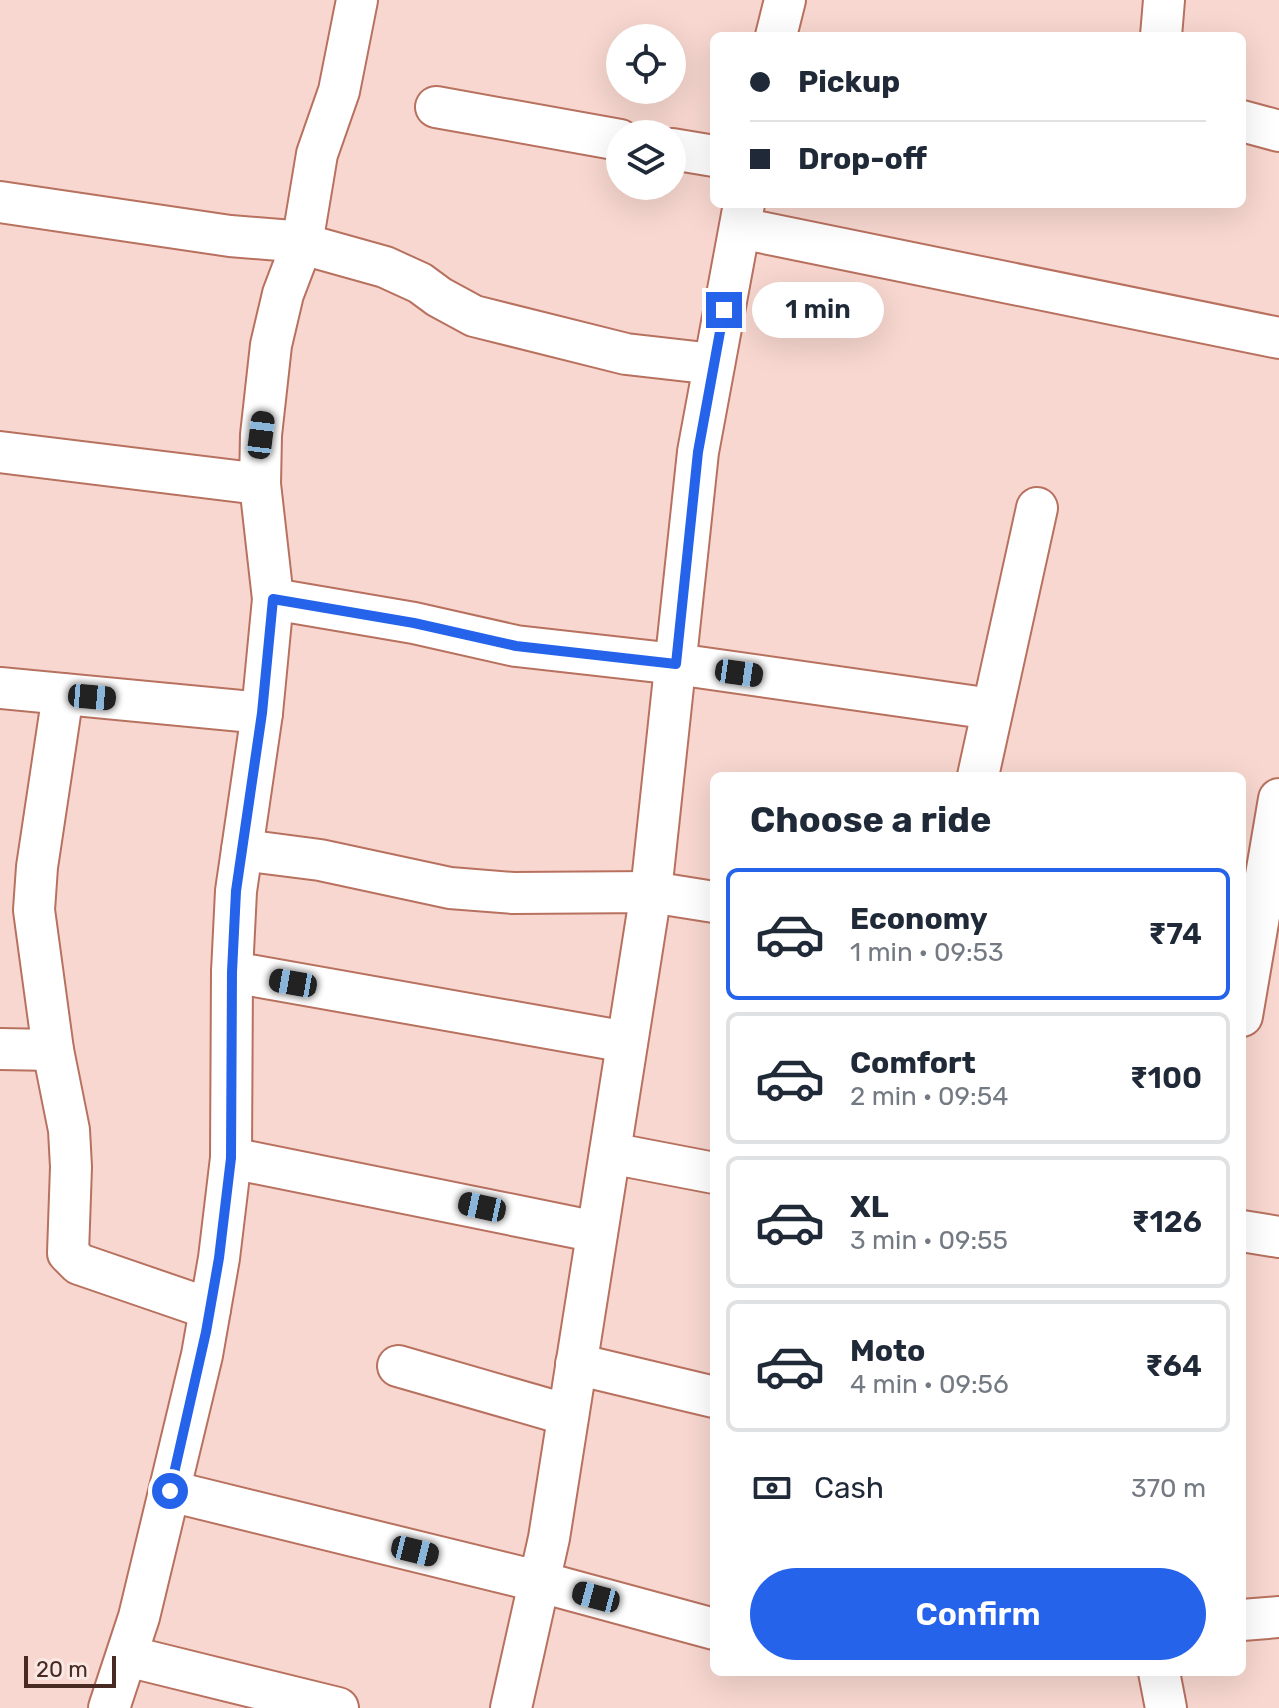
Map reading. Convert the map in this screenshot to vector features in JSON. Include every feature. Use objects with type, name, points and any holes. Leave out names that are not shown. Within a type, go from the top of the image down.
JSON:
[{"type":"street","points":[[109,1708],[139,1617],[210,1309],[231,1158],[232,972],[236,891],[262,713],[273,599],[260,484],[261,435],[271,345],[283,294],[302,244],[317,154],[339,91],[357,0]]},
{"type":"street","points":[[777,32],[785,0]]},
{"type":"street","points":[[1161,32],[1164,0]]},
{"type":"street","points":[[436,107],[606,137]]},
{"type":"street","points":[[1246,122],[1279,131]]},
{"type":"street","points":[[686,151],[710,155]]},
{"type":"street","points":[[0,202],[302,244],[385,267],[420,283],[474,316],[626,354],[714,364]]},
{"type":"street","points":[[511,1708],[549,1538],[651,892],[698,452],[742,216],[1279,338]]},
{"type":"street","points":[[0,452],[260,484]]},
{"type":"street","points":[[979,772],[1037,508]]},
{"type":"street","points":[[273,599],[414,623],[516,646],[676,664],[992,709]]},
{"type":"street","points":[[0,688],[262,713]]},
{"type":"street","points":[[63,694],[34,900],[53,1050],[71,1150],[67,1247],[71,1258],[79,1264],[210,1309]]},
{"type":"street","points":[[1253,1001],[1279,799]]},
{"type":"street","points":[[242,850],[320,860],[450,888],[513,893],[651,892],[710,901]]},
{"type":"street","points":[[232,972],[627,1042]]},
{"type":"street","points":[[0,1049],[53,1050]]},
{"type":"street","points":[[610,1153],[710,1172]]},
{"type":"street","points":[[231,1158],[597,1232]]},
{"type":"street","points":[[1246,1232],[1279,1237]]},
{"type":"street","points":[[576,1364],[710,1396]]},
{"type":"street","points":[[398,1366],[568,1415]]},
{"type":"street","points":[[170,1491],[537,1581],[710,1628]]},
{"type":"street","points":[[1246,1620],[1279,1617]]},
{"type":"street","points":[[127,1656],[338,1708]]},
{"type":"street","points":[[1160,1676],[1166,1708]]},
{"type":"route","points":[[170,1491],[202,1355],[219,1258],[231,1158],[232,972],[236,891],[262,713],[273,599],[414,623],[516,646],[676,664],[698,452],[724,310]]}]
